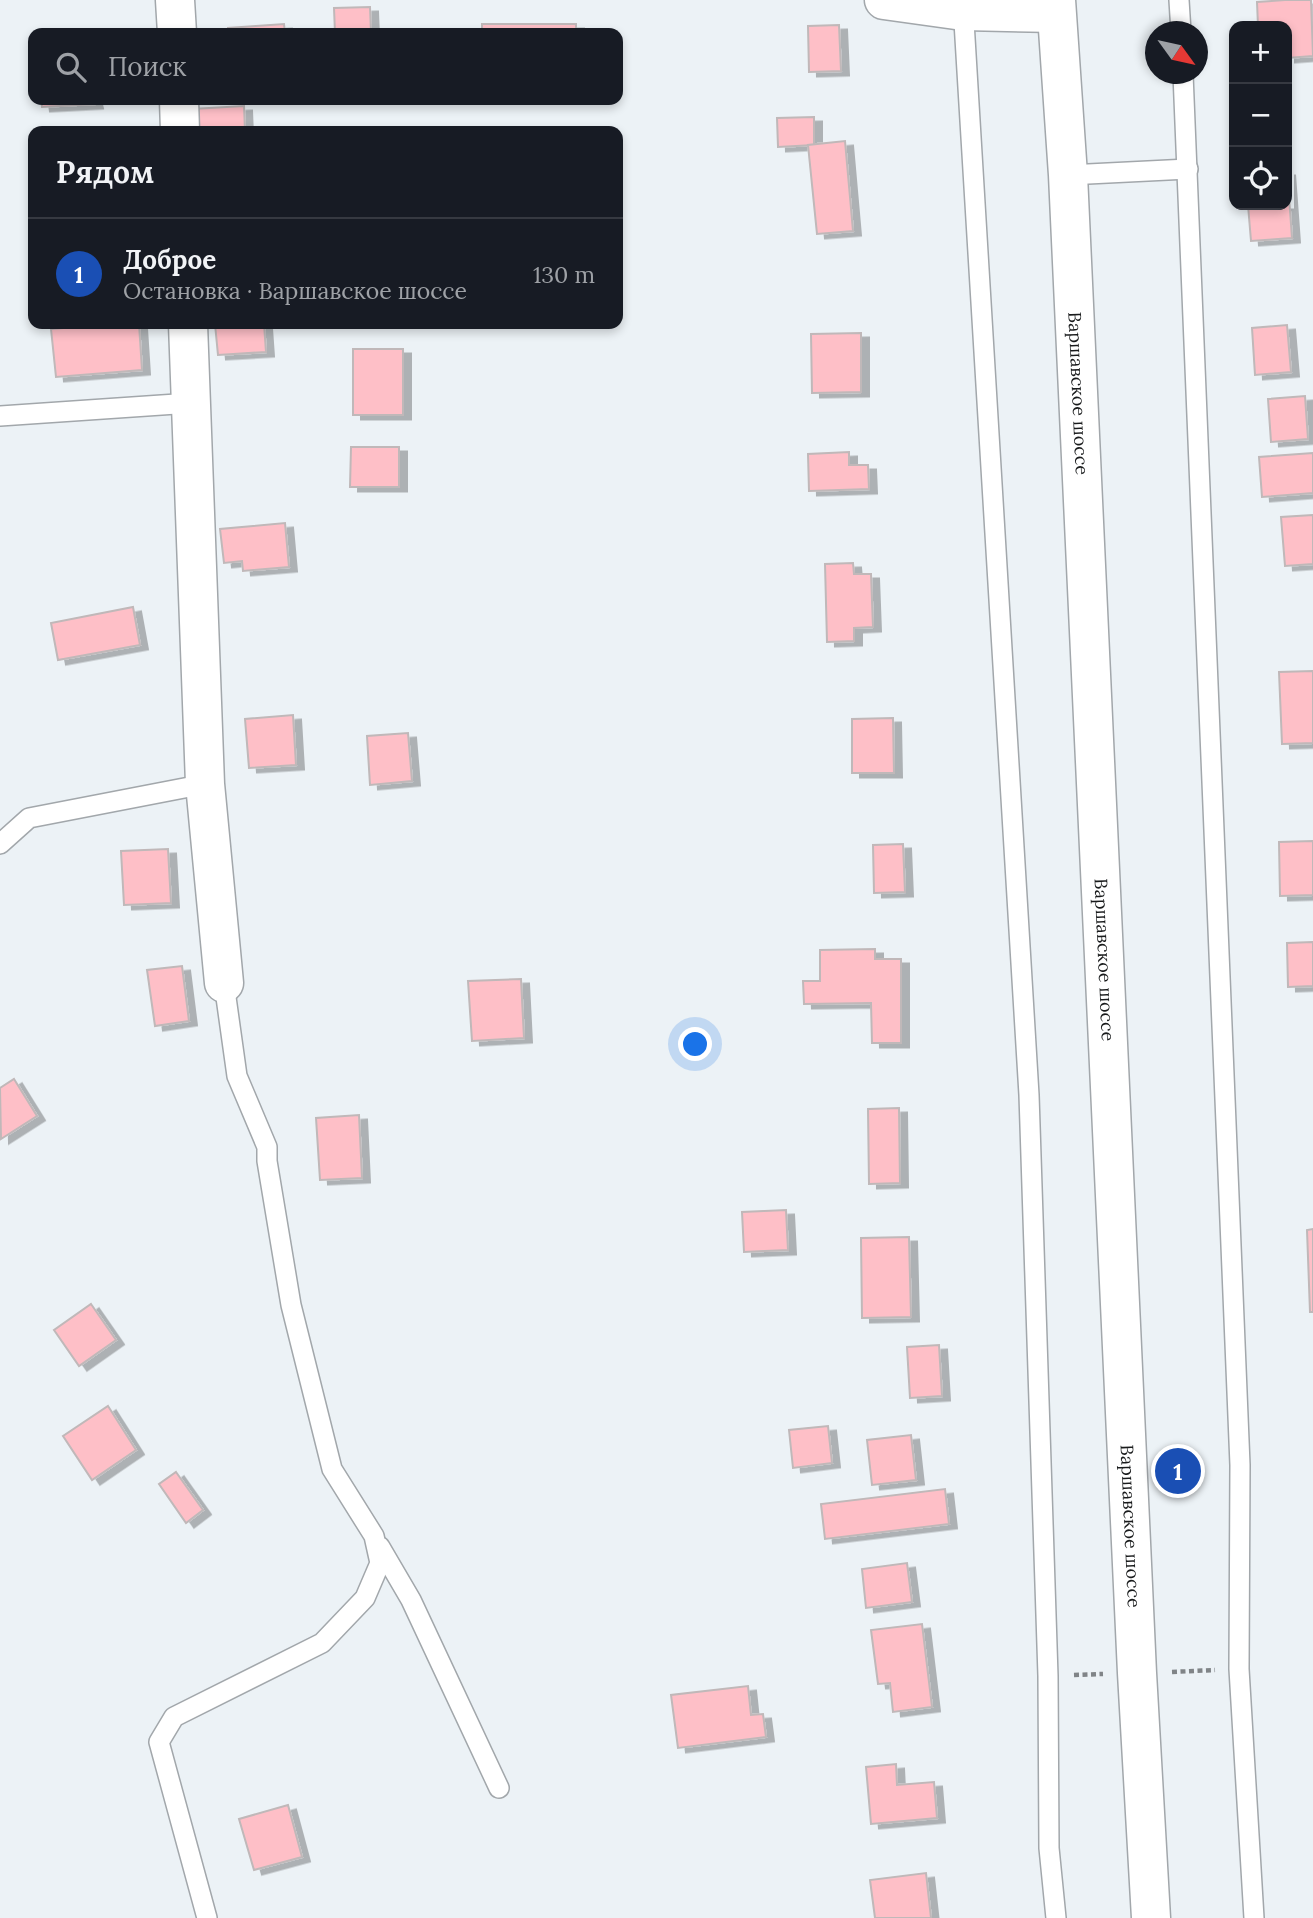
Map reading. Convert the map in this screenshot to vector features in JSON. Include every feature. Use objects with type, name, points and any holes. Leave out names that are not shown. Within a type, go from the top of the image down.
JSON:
[{"type":"main road","points":[[175,0],[177,28]]},
{"type":"main road","points":[[884,0],[963,5],[1056,6]]},
{"type":"main road","name":"Варшавское шоссе","points":[[1056,6],[1069,175],[1137,1673],[1151,1918]]},
{"type":"main road","points":[[179,105],[180,126]]},
{"type":"main road","points":[[188,329],[205,784],[224,984]]},
{"type":"lane","points":[[1179,0],[1180,21]]},
{"type":"lane","points":[[963,5],[1029,1095],[1048,1676],[1049,1848],[1056,1918]]},
{"type":"lane","points":[[1184,84],[1240,1465],[1239,1669],[1254,1918]]},
{"type":"lane","points":[[1069,175],[1188,169]]},
{"type":"lane","points":[[0,416],[191,403]]},
{"type":"lane","points":[[0,845],[29,818],[205,784]]},
{"type":"lane","points":[[224,984],[237,1076],[267,1147],[267,1161],[291,1305],[332,1469],[411,1600],[499,1787]]},
{"type":"lane","points":[[207,1918],[159,1742],[174,1717],[322,1643],[365,1598],[380,1563],[374,1536]]},
{"type":"building","points":[[1311,0],[1313,56],[1292,58],[1292,21],[1258,21],[1257,2]]},
{"type":"building","points":[[370,7],[371,28],[335,28],[334,8]]},
{"type":"building","points":[[284,24],[284,28],[228,28]]},
{"type":"building","points":[[482,24],[576,24],[576,28],[482,28]]},
{"type":"building","points":[[839,25],[841,71],[809,72],[808,26]]},
{"type":"building","points":[[42,105],[77,105],[42,107]]},
{"type":"building","points":[[244,106],[245,126],[192,126],[192,109]]},
{"type":"building","points":[[814,117],[814,145],[778,147],[777,118]]},
{"type":"building","points":[[845,141],[853,231],[817,234],[808,145]]},
{"type":"building","points":[[1248,210],[1290,210],[1292,238],[1251,241]]},
{"type":"building","points":[[1287,325],[1291,372],[1255,375],[1252,328]]},
{"type":"building","points":[[51,329],[139,329],[142,370],[56,377]]},
{"type":"building","points":[[215,329],[264,329],[266,352],[218,355]]},
{"type":"building","points":[[861,333],[861,392],[812,393],[811,334]]},
{"type":"building","points":[[353,349],[403,349],[403,415],[353,415]]},
{"type":"building","points":[[1305,396],[1308,439],[1271,442],[1268,399]]},
{"type":"building","points":[[351,447],[399,447],[399,487],[350,487]]},
{"type":"building","points":[[849,452],[849,465],[868,465],[869,489],[809,491],[808,454]]},
{"type":"building","points":[[1313,453],[1313,493],[1262,497],[1259,457]]},
{"type":"building","points":[[1313,515],[1313,564],[1285,566],[1281,517]]},
{"type":"building","points":[[285,523],[289,567],[243,571],[242,561],[224,563],[220,529]]},
{"type":"building","points":[[853,563],[854,574],[871,574],[873,627],[854,628],[854,641],[827,642],[825,564]]},
{"type":"building","points":[[133,607],[140,645],[58,660],[51,623]]},
{"type":"building","points":[[1313,671],[1313,743],[1282,744],[1279,672]]},
{"type":"building","points":[[293,715],[296,765],[249,768],[245,719]]},
{"type":"building","points":[[893,718],[894,773],[852,773],[852,719]]},
{"type":"building","points":[[408,733],[412,781],[370,785],[367,736]]},
{"type":"building","points":[[1313,841],[1313,895],[1280,896],[1279,842]]},
{"type":"building","points":[[903,844],[905,892],[874,893],[873,845]]},
{"type":"building","points":[[168,849],[171,903],[124,905],[121,851]]},
{"type":"building","points":[[1313,942],[1313,986],[1288,987],[1287,943]]},
{"type":"building","points":[[875,949],[875,959],[901,959],[901,1043],[872,1043],[871,1003],[804,1004],[803,981],[820,981],[820,950]]},
{"type":"building","points":[[182,966],[189,1021],[155,1026],[147,970]]},
{"type":"building","points":[[521,979],[524,1038],[472,1041],[468,981]]},
{"type":"building","points":[[14,1079],[37,1116],[1,1139],[0,1088]]},
{"type":"building","points":[[899,1108],[900,1183],[869,1184],[868,1109]]},
{"type":"building","points":[[359,1115],[362,1178],[320,1180],[316,1118]]},
{"type":"building","points":[[786,1210],[788,1250],[744,1252],[742,1212]]},
{"type":"building","points":[[1313,1229],[1313,1312],[1310,1312],[1307,1230]]},
{"type":"building","points":[[909,1237],[911,1317],[862,1318],[861,1238]]},
{"type":"building","points":[[91,1304],[116,1340],[79,1366],[54,1330]]},
{"type":"building","points":[[939,1345],[942,1396],[910,1398],[907,1347]]},
{"type":"building","points":[[108,1406],[136,1450],[92,1480],[63,1436]]},
{"type":"building","points":[[828,1426],[832,1463],[793,1468],[789,1430]]},
{"type":"building","points":[[911,1435],[916,1480],[872,1485],[867,1440]]},
{"type":"building","points":[[176,1472],[203,1510],[186,1523],[159,1484]]},
{"type":"building","points":[[945,1489],[949,1524],[825,1539],[821,1504]]},
{"type":"building","points":[[907,1563],[912,1602],[866,1608],[862,1569]]},
{"type":"building","points":[[922,1624],[932,1707],[893,1712],[890,1683],[878,1684],[871,1630]]},
{"type":"building","points":[[748,1686],[751,1715],[763,1714],[766,1737],[678,1748],[671,1695]]},
{"type":"building","points":[[896,1764],[897,1785],[934,1782],[937,1818],[871,1824],[866,1767]]},
{"type":"building","points":[[288,1805],[302,1857],[254,1870],[239,1819]]},
{"type":"building","points":[[926,1873],[931,1918],[875,1918],[870,1880]]},
{"type":"place","name":"Доброе","points":[[1178,1471]]}]
